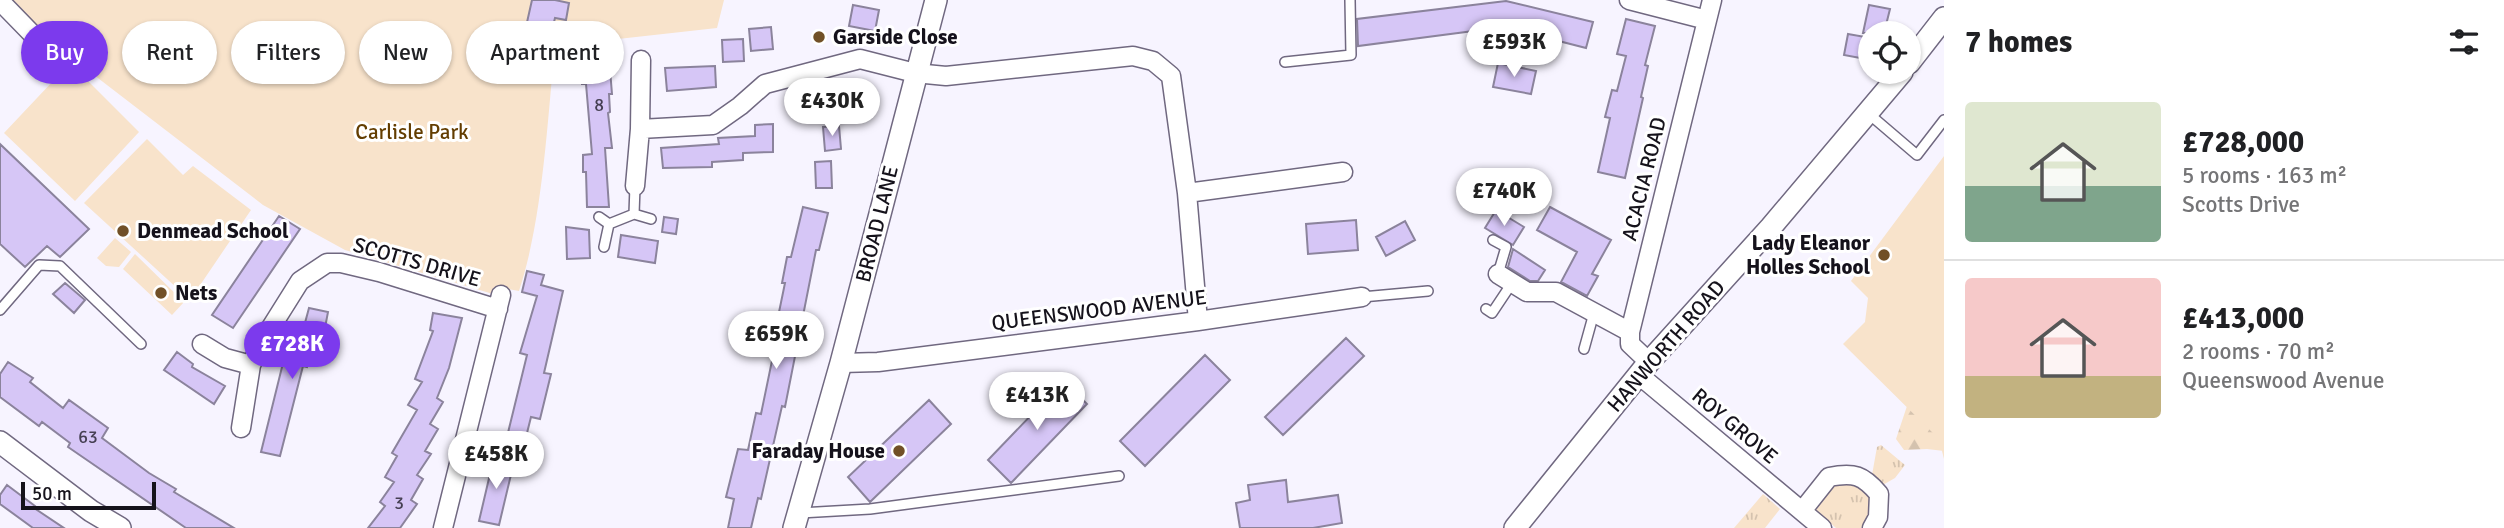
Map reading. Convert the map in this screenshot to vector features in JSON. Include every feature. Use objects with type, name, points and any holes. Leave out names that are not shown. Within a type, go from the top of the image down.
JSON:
[{"type":"street","name":"BROAD LANE","points":[[796,520],[841,363],[936,0]]},
{"type":"street","points":[[1629,0],[1707,20]]},
{"type":"street","name":"ACACIA ROAD","points":[[1630,332],[1712,0]]},
{"type":"street","points":[[0,1],[21,23]]},
{"type":"street","points":[[1921,48],[1944,18]]},
{"type":"street","points":[[640,129],[713,125],[765,84],[860,59],[915,73],[946,76],[1133,56],[1153,61],[1171,76],[1187,193],[1198,321]]},
{"type":"street","points":[[635,186],[640,129],[641,60]]},
{"type":"street","name":"HANWORTH ROAD","points":[[1515,528],[1644,369],[1893,84]]},
{"type":"street","points":[[1187,193],[1343,172]]},
{"type":"street","name":"SCOTTS DRIVE","points":[[241,428],[251,365],[263,340],[300,281],[327,264],[341,263],[500,302],[443,528]]},
{"type":"street","points":[[1505,279],[1527,292],[1556,292],[1630,332],[1630,344],[1644,369]]},
{"type":"street","name":"QUEENSWOOD AVENUE","points":[[841,363],[878,362],[1362,297]]},
{"type":"street","points":[[202,344],[225,358],[251,365]]},
{"type":"street","name":"ROY GROVE","points":[[1644,369],[1822,528]]},
{"type":"street","points":[[0,442],[91,511],[120,528]]},
{"type":"street","points":[[1802,511],[1829,477],[1843,474],[1866,479],[1878,494],[1878,517],[1872,528]]},
{"type":"lane","points":[[1285,62],[1351,55],[1350,0]]},
{"type":"lane","points":[[1869,114],[1917,155],[1944,120]]},
{"type":"lane","points":[[634,214],[635,186]]},
{"type":"lane","points":[[609,224],[634,214],[651,219]]},
{"type":"lane","points":[[599,217],[609,224]]},
{"type":"lane","points":[[604,247],[609,224]]},
{"type":"lane","points":[[1486,309],[1492,313],[1505,279],[1506,247],[1493,240]]},
{"type":"lane","points":[[0,310],[39,265],[60,266],[141,344]]},
{"type":"lane","points":[[1362,297],[1429,291]]},
{"type":"lane","points":[[1584,349],[1594,313]]},
{"type":"lane","points":[[796,520],[1119,476]]},
{"type":"green space","name":"Carlisle Park","points":[[13,0],[724,0],[717,28],[624,38],[624,21],[466,21],[466,84],[551,84],[539,202],[527,263],[519,291],[496,287],[493,294],[345,250],[263,205],[106,84],[108,84],[108,21],[32,21]]},
{"type":"green space","points":[[50,84],[91,84],[139,132],[75,201],[4,133]]},
{"type":"green space","points":[[147,139],[183,175],[193,166],[251,210],[190,300],[84,203]]},
{"type":"green space","points":[[1944,156],[1944,459],[1939,439],[1843,344],[1865,322],[1868,298],[1851,281]]},
{"type":"green space","points":[[115,238],[131,252],[119,267],[106,266],[97,258]]},
{"type":"green space","name":"Nets","points":[[135,254],[184,302],[172,315],[123,269]]},
{"type":"green space","points":[[1910,397],[1944,406],[1944,451],[1904,450],[1896,439]]},
{"type":"green space","points":[[1881,445],[1905,465],[1895,478],[1881,486],[1872,475],[1877,447]]},
{"type":"green space","points":[[1847,480],[1864,485],[1869,496],[1870,512],[1861,528],[1836,528],[1812,507],[1834,483]]},
{"type":"green space","points":[[1763,494],[1780,509],[1765,528],[1734,528]]},
{"type":"building","points":[[532,0],[569,3],[566,20],[555,18],[554,21],[527,21]]},
{"type":"building","points":[[1506,1],[1593,22],[1586,48],[1504,27],[1358,46],[1357,19]]},
{"type":"building","points":[[853,5],[879,10],[875,31],[849,26]]},
{"type":"building","points":[[1869,5],[1890,9],[1887,21],[1866,21]]},
{"type":"building","points":[[1626,19],[1655,26],[1645,65],[1648,66],[1641,97],[1643,98],[1625,178],[1598,172],[1610,118],[1605,117],[1612,90],[1617,91],[1626,56],[1617,54]]},
{"type":"building","points":[[771,27],[773,49],[751,51],[749,29]]},
{"type":"building","points":[[1848,34],[1858,36],[1858,58],[1844,55]]},
{"type":"building","points":[[743,39],[744,61],[723,62],[722,40]]},
{"type":"building","points":[[1498,63],[1536,71],[1531,94],[1493,87]]},
{"type":"building","points":[[715,66],[716,87],[667,91],[665,68]]},
{"type":"building","points":[[586,84],[611,84],[608,113],[612,148],[605,148],[609,207],[587,207],[583,155],[592,154]]},
{"type":"building","points":[[848,89],[849,115],[833,116],[832,90]]},
{"type":"building","points":[[773,124],[773,152],[743,153],[743,160],[712,162],[712,167],[663,168],[661,148],[719,144],[718,138],[755,136],[755,125]]},
{"type":"building","points":[[839,126],[841,149],[825,151],[823,127]]},
{"type":"building","points":[[0,144],[89,229],[60,257],[47,246],[25,267],[0,244]]},
{"type":"building","points":[[831,161],[832,188],[816,188],[815,162]]},
{"type":"building","points":[[803,207],[828,213],[819,250],[816,250],[785,407],[782,406],[761,499],[758,498],[751,528],[728,528],[734,499],[726,497],[738,449],[748,450],[756,413],[761,414],[774,351],[761,348],[768,314],[778,317],[787,257],[791,257]]},
{"type":"building","points":[[1550,207],[1611,240],[1592,274],[1598,276],[1587,296],[1561,282],[1577,252],[1537,230]]},
{"type":"building","points":[[1496,210],[1524,227],[1513,245],[1485,228]]},
{"type":"building","points":[[279,216],[300,229],[233,328],[212,315]]},
{"type":"building","points":[[664,217],[678,219],[676,234],[662,232]]},
{"type":"building","points":[[1356,220],[1358,250],[1308,254],[1306,224]]},
{"type":"building","points":[[1405,221],[1415,240],[1386,256],[1376,237]]},
{"type":"building","points":[[566,227],[589,230],[590,258],[567,259]]},
{"type":"building","points":[[621,235],[658,241],[655,263],[618,257]]},
{"type":"building","points":[[1513,249],[1545,270],[1538,281],[1530,281],[1508,267]]},
{"type":"building","points":[[527,271],[544,275],[541,285],[563,291],[544,373],[551,374],[540,419],[531,417],[523,449],[505,445],[527,355],[520,353],[537,296],[522,292]]},
{"type":"building","points":[[65,283],[85,300],[74,313],[53,294]]},
{"type":"building","points":[[309,308],[328,312],[324,333],[317,332],[307,367],[303,366],[280,456],[261,452],[283,363],[286,364],[295,332],[302,334]]},
{"type":"building","points":[[433,313],[462,318],[449,368],[437,398],[443,402],[430,424],[438,429],[425,451],[431,454],[417,475],[423,479],[411,500],[417,504],[400,528],[368,528],[385,506],[380,502],[394,482],[385,477],[397,456],[392,453],[417,410],[408,405],[422,382],[415,379],[433,331],[430,330]]},
{"type":"building","points":[[1346,338],[1364,356],[1283,435],[1265,417]]},
{"type":"building","points":[[177,352],[193,364],[192,367],[225,386],[214,404],[164,370]]},
{"type":"building","points":[[1205,355],[1230,380],[1145,466],[1120,441]]},
{"type":"building","points":[[8,362],[33,378],[30,382],[63,408],[69,400],[108,428],[102,438],[149,473],[176,489],[174,492],[234,528],[186,528],[68,447],[70,443],[42,422],[39,426],[0,397],[0,374]]},
{"type":"building","points":[[1064,381],[1087,404],[1011,483],[988,460]]},
{"type":"building","name":"Faraday House","points":[[929,400],[951,424],[870,502],[848,477]]},
{"type":"building","points":[[494,457],[514,462],[499,525],[479,521]]},
{"type":"building","points":[[1286,480],[1288,502],[1338,495],[1342,523],[1313,528],[1240,528],[1236,503],[1250,500],[1248,485]]},
{"type":"building","points":[[7,485],[35,506],[34,508],[64,528],[33,528],[0,504],[0,495]]},
{"type":"place","name":"Garside Close","points":[[819,37]]},
{"type":"place","name":"Denmead School","points":[[123,231]]},
{"type":"place","name":"Lady Eleanor Holles School","points":[[1884,255]]},
{"type":"place","name":"Nets","points":[[161,293]]},
{"type":"place","name":"Faraday House","points":[[899,451]]}]
